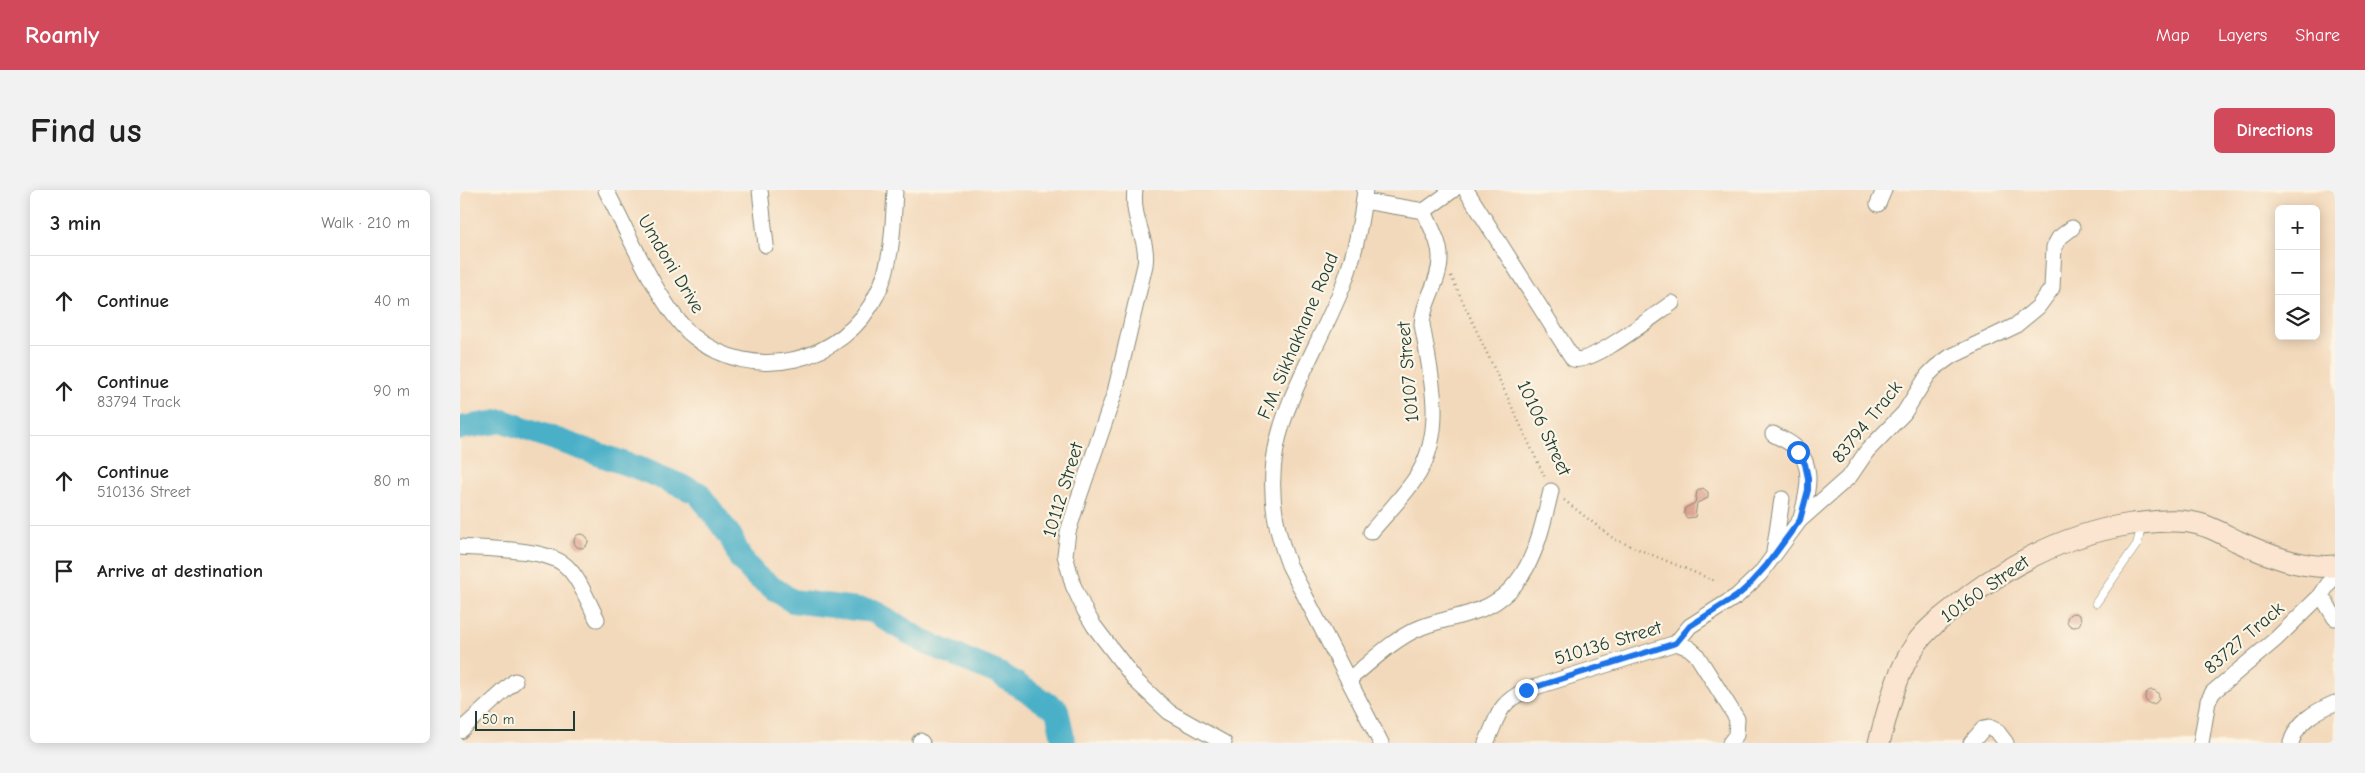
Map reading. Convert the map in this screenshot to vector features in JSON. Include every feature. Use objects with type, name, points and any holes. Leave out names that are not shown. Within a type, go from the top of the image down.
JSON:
[{"type":"street","name":"Umdoni Drive","points":[[606,190],[653,281],[684,328],[700,341],[722,353],[739,359],[778,364],[816,353],[837,341],[851,331],[870,307],[878,294],[890,252],[895,190]]},
{"type":"street","points":[[760,190],[766,245]]},
{"type":"street","name":"10112 Street","points":[[1135,190],[1134,212],[1145,250],[1145,266],[1115,392],[1076,508],[1065,544],[1065,555],[1073,585],[1085,611],[1094,626],[1136,681],[1169,712],[1224,743]]},
{"type":"street","points":[[1364,196],[1424,211],[1453,190]]},
{"type":"street","points":[[1466,190],[1573,359],[1582,360],[1604,350],[1672,303]]},
{"type":"street","name":"F.M. Sikhakhane Road","points":[[1364,196],[1356,245],[1344,284],[1280,427],[1275,446],[1272,492],[1279,540],[1289,565],[1380,743]]},
{"type":"street","points":[[1424,211],[1440,252]]},
{"type":"street","name":"83794 Track","points":[[1676,643],[1690,626],[1737,596],[1760,574],[1800,520],[1850,476],[1867,451],[1904,413],[1928,375],[1936,367],[1950,357],[2015,326],[2038,307],[2052,288],[2054,247],[2059,238],[2072,228]]},
{"type":"street","name":"10107 Street","points":[[1371,532],[1410,486],[1430,448],[1434,405],[1422,313],[1440,261],[1440,252]]},
{"type":"street","points":[[1773,434],[1794,447],[1805,464],[1808,490],[1800,520]]},
{"type":"street","points":[[1348,680],[1413,630],[1480,610],[1508,591],[1526,571],[1537,549],[1551,491]]},
{"type":"street","points":[[1773,556],[1782,499]]},
{"type":"street","name":"10160 Street","points":[[1879,743],[1890,703],[1908,657],[1925,632],[2009,567],[2035,554],[2101,529],[2168,520],[2190,522],[2218,531],[2258,551],[2291,562],[2320,566],[2331,580]]},
{"type":"street","points":[[460,546],[538,553],[558,560],[571,572],[597,619]]},
{"type":"street","points":[[2331,580],[2335,618]]},
{"type":"street","name":"83727 Track","points":[[2201,743],[2208,701],[2213,692],[2264,650],[2331,580]]},
{"type":"street","name":"510136 Street","points":[[1486,743],[1495,717],[1515,696],[1535,687],[1676,643],[1689,648],[1696,654],[1737,719],[1736,735],[1730,743]]},
{"type":"street","points":[[460,731],[516,681]]},
{"type":"street","points":[[2291,743],[2302,723],[2319,709],[2335,703]]},
{"type":"street","points":[[1971,743],[1984,728],[1989,727],[1997,731],[2006,743]]},
{"type":"lane","points":[[2096,603],[2137,544],[2143,523]]},
{"type":"path","name":"10106 Street","points":[[1440,252],[1551,491],[1614,540],[1715,581]]},
{"type":"building","points":[[1703,488],[1708,492],[1708,498],[1697,503],[1695,517],[1687,518],[1684,514],[1685,508],[1695,503],[1697,491]]},
{"type":"building","points":[[581,534],[586,536],[588,541],[586,546],[581,548],[576,546],[574,541],[576,536]]},
{"type":"building","points":[[2074,613],[2079,615],[2081,620],[2079,625],[2074,627],[2069,625],[2067,620],[2069,615]]},
{"type":"building","points":[[2152,690],[2157,692],[2159,697],[2157,702],[2152,704],[2147,702],[2145,697],[2147,692]]},
{"type":"waterway","points":[[460,428],[503,421],[641,469],[698,493],[731,537],[740,558],[756,576],[792,601],[873,611],[924,642],[1000,674],[1057,710],[1064,743]]},
{"type":"route","points":[[1526,690],[1676,643],[1690,626],[1737,596],[1760,574],[1800,520],[1808,490],[1808,478],[1805,464],[1798,452]]}]
